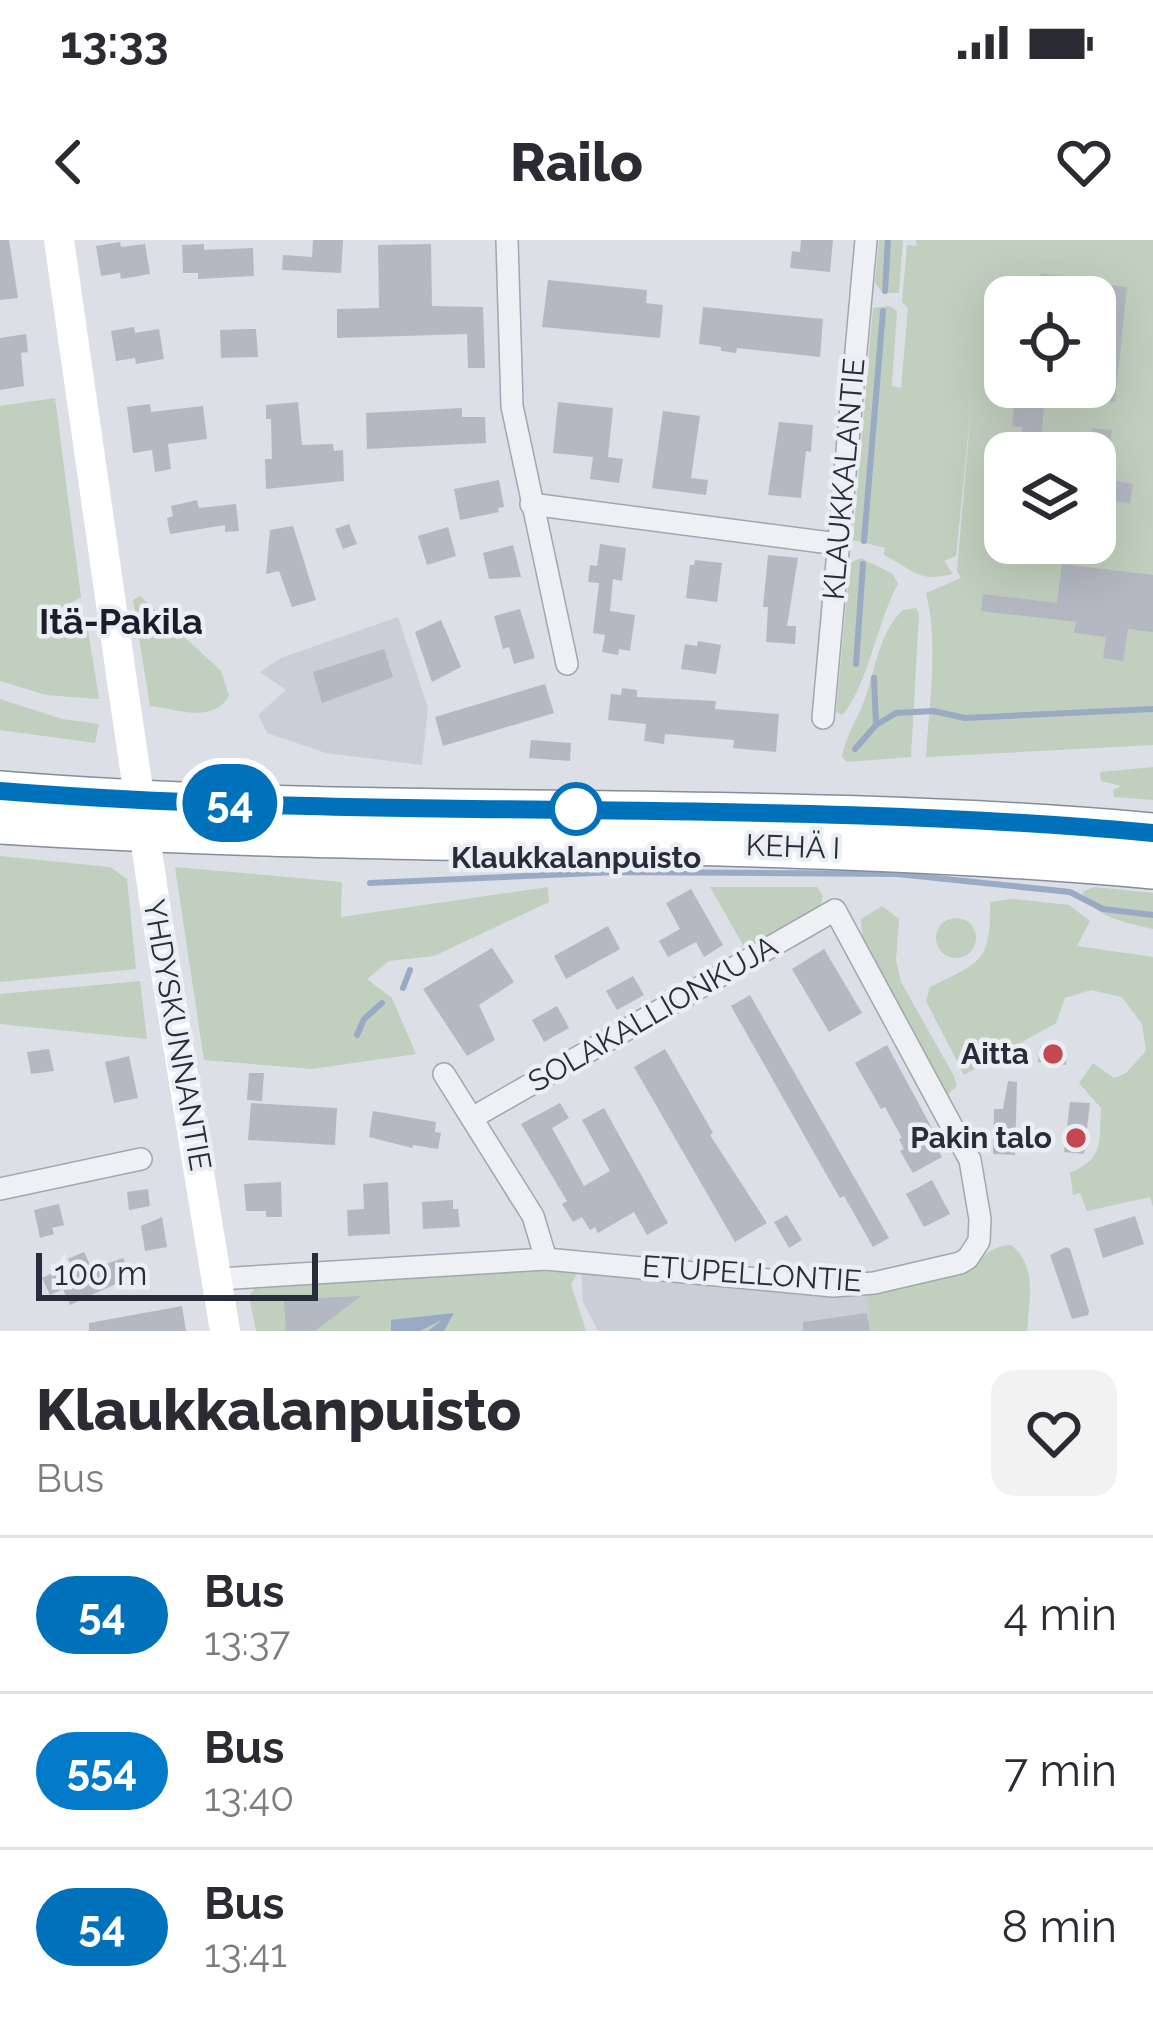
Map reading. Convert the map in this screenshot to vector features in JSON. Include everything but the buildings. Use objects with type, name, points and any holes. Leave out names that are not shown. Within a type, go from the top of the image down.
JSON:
[{"type":"highway","name":"KEHÄ I","points":[[0,791],[203,802],[902,816],[1153,833]]},
{"type":"highway","name":"KEHÄ I","points":[[0,824],[239,837],[764,846],[1153,869]]},
{"type":"main road","name":"YHDYSKUNNANTIE","points":[[59,240],[155,905],[225,1331]]},
{"type":"street","points":[[507,240],[512,406],[567,664]]},
{"type":"street","name":"KLAUKKALANTIE","points":[[823,718],[866,240]]},
{"type":"street","points":[[531,504],[838,544]]},
{"type":"street","name":"ETUPELLONTIE","points":[[218,1279],[546,1258],[833,1286],[912,1276],[968,1258],[979,1240],[980,1219],[970,1160],[835,910]]},
{"type":"street","name":"SOLAKALLIONKUJA","points":[[472,1118],[835,910]]},
{"type":"street","points":[[445,1074],[533,1216],[546,1258]]},
{"type":"street","points":[[0,1189],[141,1159]]},
{"type":"shaded area","points":[[398,617],[428,708],[422,765],[326,753],[267,733],[258,715],[286,690],[260,672],[281,658]]},
{"type":"shaded area","points":[[581,1270],[825,1297],[867,1292],[895,1331],[598,1331],[583,1302]]},
{"type":"green space","points":[[879,240],[903,240],[899,293],[883,293],[875,283]]},
{"type":"green space","points":[[916,240],[1153,240],[1153,745],[926,757],[933,654],[926,593],[961,578],[957,571],[972,396],[956,556],[944,561],[953,574],[917,574],[884,555],[885,548],[853,540],[873,308],[890,306],[897,311],[892,386],[901,388],[908,308],[902,302],[907,245],[917,246]]},
{"type":"green space","points":[[55,398],[81,597],[55,612],[35,637],[68,623],[87,624],[99,699],[46,695],[0,681],[0,406]]},
{"type":"green space","points":[[861,558],[893,574],[898,584],[858,689],[842,715],[836,712],[850,563]]},
{"type":"green space","points":[[140,596],[221,671],[229,696],[222,705],[194,713],[150,706],[133,600]]},
{"type":"green space","points":[[916,608],[911,757],[847,762],[842,757],[848,735],[883,641],[903,610]]},
{"type":"green space","points":[[0,699],[62,719],[99,724],[95,743],[0,730]]},
{"type":"green space","points":[[1153,767],[1153,800],[1114,797],[1113,790],[1121,786],[1101,781],[1100,772]]},
{"type":"green space","points":[[0,856],[110,867],[127,879],[136,969],[0,982]]},
{"type":"green space","points":[[175,867],[342,882],[341,917],[548,887],[549,902],[434,956],[389,961],[367,979],[392,998],[416,1054],[312,1069],[204,1060]]},
{"type":"green space","points":[[710,887],[817,887],[823,896],[820,908],[746,950]]},
{"type":"green space","points":[[1095,887],[1153,893],[1153,929],[1095,908],[1082,892]]},
{"type":"green space","points":[[1013,899],[1069,905],[1090,921],[1077,946],[1153,957],[1153,1207],[1150,1197],[1087,1211],[1080,1193],[1073,1195],[1070,1173],[1095,1155],[1100,1130],[1101,1108],[1079,1083],[1093,1063],[1114,1078],[1126,1073],[1146,1051],[1142,1024],[1122,997],[1091,990],[1065,998],[1056,1023],[964,1075],[926,1001],[930,987],[980,958],[988,937],[990,902]]},
{"type":"green space","points":[[882,906],[899,919],[896,960],[901,982],[954,1076],[957,1086],[946,1096],[863,945],[861,919]]},
{"type":"green space","points":[[956,918],[970,924],[976,938],[970,952],[956,958],[942,952],[936,938],[942,924]]},
{"type":"green space","points":[[140,981],[147,1039],[0,1024],[0,994]]},
{"type":"green space","points":[[1011,1245],[1028,1274],[1027,1331],[870,1331],[867,1292],[951,1275],[996,1248]]},
{"type":"green space","points":[[518,1269],[578,1272],[571,1284],[586,1331],[256,1331],[249,1296],[256,1287]]},
{"type":"water","points":[[454,1313],[444,1331],[428,1331],[442,1320],[420,1331],[391,1331],[391,1320]]},
{"type":"waterway","points":[[885,291],[888,240]]},
{"type":"waterway","points":[[864,541],[883,311]]},
{"type":"waterway","points":[[856,664],[863,564]]},
{"type":"waterway","points":[[874,678],[876,725]]},
{"type":"waterway","points":[[855,749],[876,725],[896,713],[933,711],[965,718],[1153,709]]},
{"type":"waterway","points":[[370,883],[617,872],[897,874],[1070,892],[1103,909],[1153,915]]},
{"type":"waterway","points":[[403,988],[410,970]]},
{"type":"waterway","points":[[357,1035],[364,1019],[382,1003]]},
{"type":"bus line","name":"54","points":[[0,791],[203,802],[902,816],[1153,833]]},
{"type":"place","name":"Klaukkalanpuisto","points":[[576,809]]},
{"type":"place","name":"Aitta","points":[[1053,1054]]},
{"type":"place","name":"Pakin talo","points":[[1076,1138]]},
{"type":"district","name":"Itä-Pakila","points":[[121,621]]}]
